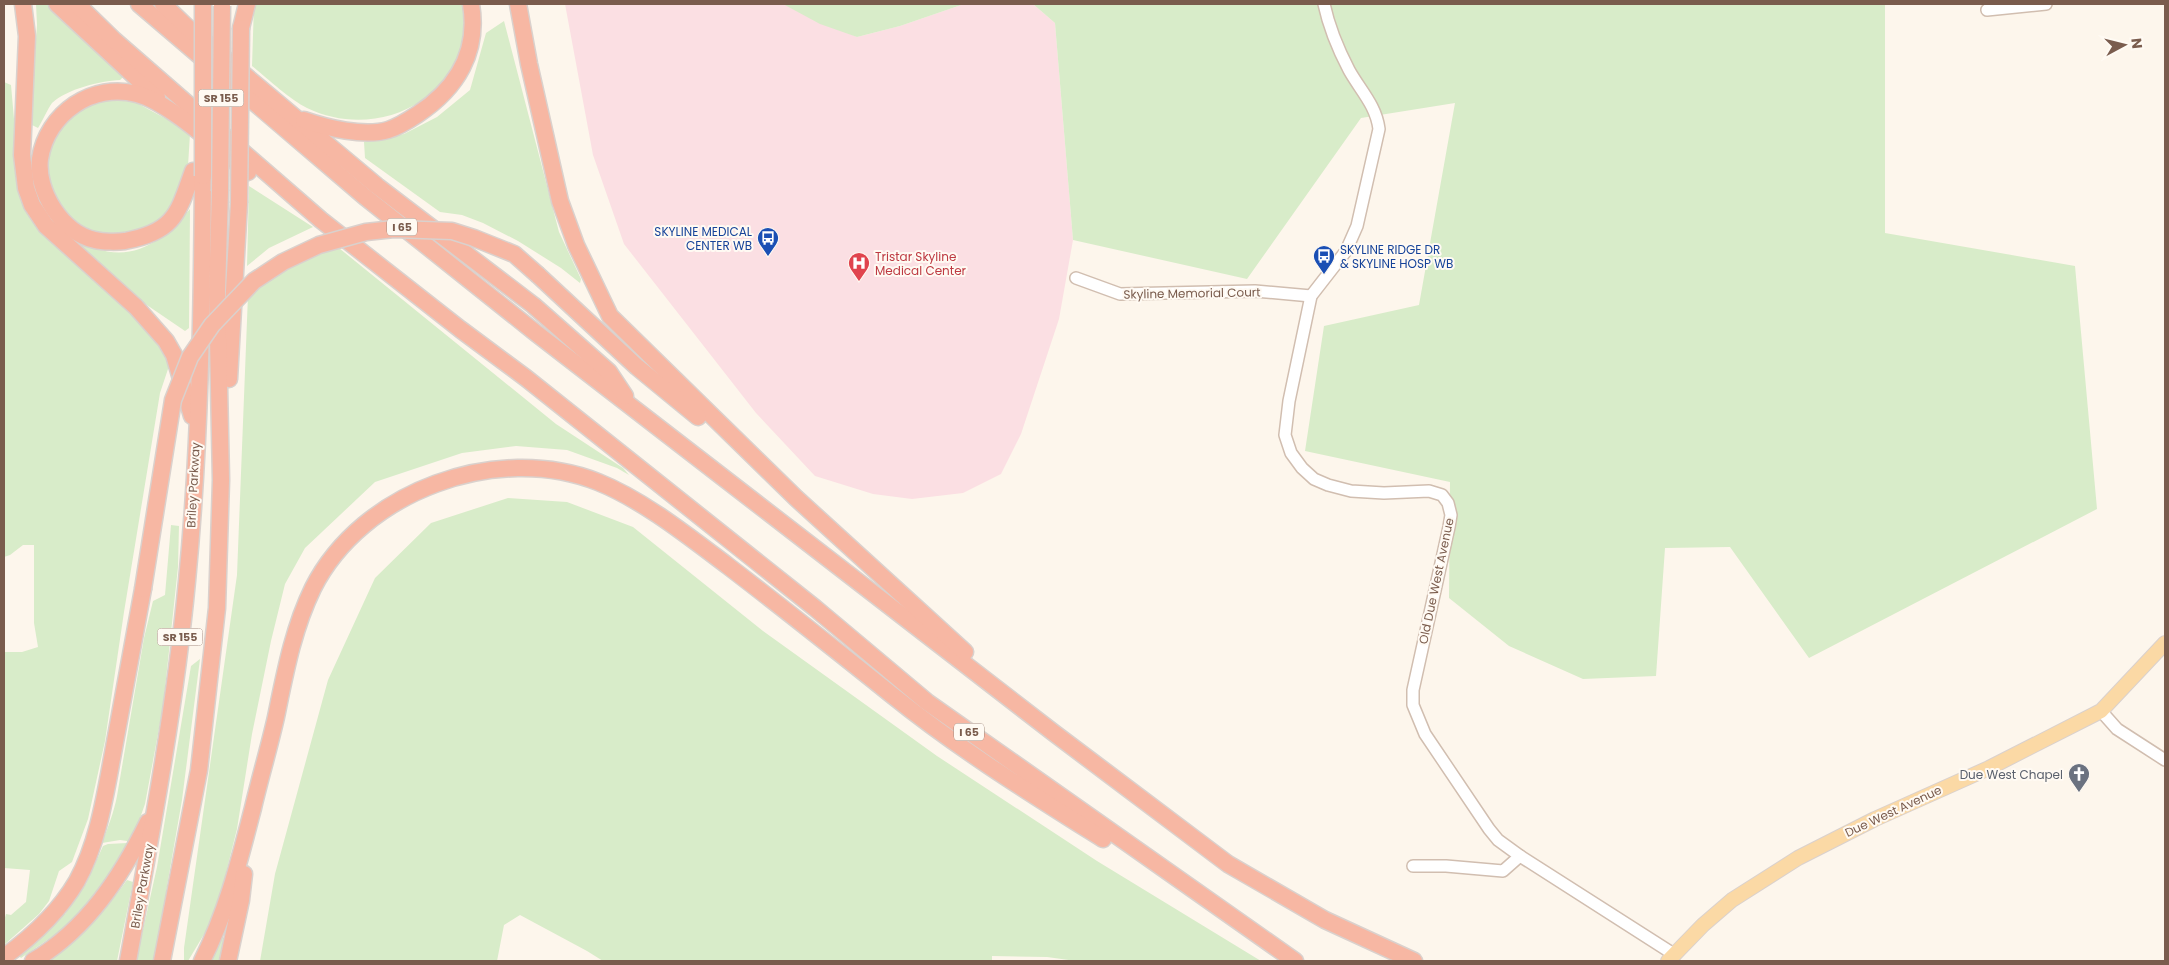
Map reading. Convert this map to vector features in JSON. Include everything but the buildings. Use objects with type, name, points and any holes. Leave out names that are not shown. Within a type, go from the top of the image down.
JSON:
[{"type":"highway","points":[[23,4],[27,36],[22,156],[26,188],[32,205],[46,226],[152,324],[174,354],[192,413],[194,472]]},
{"type":"highway","points":[[57,4],[185,122]]},
{"type":"highway","name":"I 65","points":[[77,4],[121,46],[321,220],[526,378],[815,608],[927,702],[1238,923],[1295,961]]},
{"type":"highway","name":"I 65","points":[[139,4],[364,196],[536,333],[1054,733],[1228,864],[1325,920],[1414,961]]},
{"type":"highway","points":[[163,4],[186,27],[377,186],[533,304],[609,372],[632,406]]},
{"type":"highway","name":"SR 155","points":[[198,174],[202,94],[203,4]]},
{"type":"highway","points":[[221,480],[226,461],[226,420],[239,203],[240,4]]},
{"type":"highway","points":[[241,28],[247,4]]},
{"type":"highway","points":[[277,101],[303,120],[344,130],[387,131],[406,122],[440,96],[454,82],[463,67],[474,31],[471,4]]},
{"type":"highway","points":[[510,4],[528,64],[560,201],[576,245],[610,316],[796,498],[1054,733]]},
{"type":"highway","points":[[518,4],[528,64]]},
{"type":"highway","name":"Briley Parkway","points":[[162,961],[199,770],[216,608],[221,480],[217,292],[222,5]]},
{"type":"highway","points":[[198,174],[180,209],[165,226],[140,238],[121,241],[96,240],[80,234],[65,222],[52,207],[42,186],[40,159],[48,134],[59,118],[76,102],[96,93],[118,90],[139,94],[160,104],[263,183],[321,220]]},
{"type":"highway","name":"Briley Parkway","points":[[128,961],[157,802],[187,582],[202,294],[198,174]]},
{"type":"highway","points":[[4,957],[19,947],[55,914],[77,880],[95,836],[143,589],[173,400],[190,356],[212,325],[254,282],[283,262],[320,245],[366,232],[394,229],[452,231],[514,254],[637,367],[796,498]]},
{"type":"highway","points":[[202,961],[219,928],[234,881],[293,641],[314,587],[330,560],[374,516],[403,498],[457,477],[509,468],[544,469],[570,474],[615,490],[692,539],[963,750],[1238,923]]},
{"type":"highway","points":[[170,961],[172,941],[193,835],[199,770]]},
{"type":"highway","points":[[33,961],[45,954],[77,927],[109,891],[131,856],[157,802]]},
{"type":"highway","points":[[239,961],[241,900],[251,815]]},
{"type":"highway","points":[[228,961],[241,900]]},
{"type":"main road","name":"Due West Avenue","points":[[1672,958],[1703,925],[1732,900],[1798,858],[1868,822],[1990,768],[2101,711],[2165,643]]},
{"type":"street","name":"Old Due West Avenue","points":[[1324,4],[1333,34],[1350,71],[1378,116],[1379,129],[1357,226],[1346,251],[1311,296],[1289,401],[1285,435],[1291,453],[1302,468],[1314,479],[1328,485],[1351,491],[1384,493],[1429,491],[1442,495],[1448,503],[1451,515],[1413,690],[1413,705],[1425,734],[1498,840],[1672,958]]},
{"type":"street","points":[[1987,10],[2046,4]]},
{"type":"street","name":"Skyline Memorial Court","points":[[1076,278],[1120,294],[1255,291],[1311,296]]},
{"type":"street","points":[[2101,711],[2118,729],[2165,760]]},
{"type":"street","points":[[1412,866],[1446,866],[1503,871],[1520,856]]},
{"type":"shaded area","name":"Tristar Skyline Medical Center","points":[[565,4],[783,4],[857,37],[900,26],[964,4],[1033,4],[1055,23],[1073,240],[1059,319],[1021,434],[1001,474],[963,493],[912,499],[873,494],[815,476],[756,413],[624,244],[593,155]]},
{"type":"green space","points":[[36,4],[48,4],[123,77],[120,80],[84,87],[58,98],[52,103],[38,128],[30,124],[37,25]]},
{"type":"green space","points":[[254,4],[465,4],[464,41],[452,69],[438,87],[420,102],[399,112],[377,118],[354,120],[330,116],[300,104],[252,66]]},
{"type":"green space","points":[[783,4],[964,4],[900,26],[857,37],[820,24]]},
{"type":"green space","points":[[1033,4],[1885,4],[1885,233],[2075,266],[2097,509],[1809,658],[1730,547],[1665,548],[1656,676],[1583,679],[1509,646],[1449,598],[1450,482],[1305,451],[1324,326],[1419,305],[1455,103],[1361,118],[1247,279],[1073,240],[1055,23]]},
{"type":"green space","points":[[504,21],[559,232],[581,279],[580,283],[561,268],[518,241],[483,223],[462,215],[440,212],[365,158],[364,142],[404,134],[437,117],[470,90],[486,33]]},
{"type":"green space","points":[[4,82],[11,85],[20,187],[144,322],[170,363],[160,393],[105,741],[88,819],[72,862],[59,871],[49,901],[39,914],[4,945],[4,921],[6,914],[11,915],[26,902],[30,870],[4,868],[4,652],[22,652],[38,647],[34,623],[34,545],[23,545],[10,555],[4,557]]},
{"type":"green space","points":[[109,99],[135,102],[190,134],[188,166],[181,197],[159,223],[124,236],[94,234],[70,219],[57,205],[50,187],[46,168],[47,152],[54,134],[82,106]]},
{"type":"green space","points":[[249,186],[313,227],[269,248],[247,266]]},
{"type":"green space","points":[[190,209],[189,328],[185,331],[138,299],[66,237],[70,236],[92,247],[110,252],[136,250],[160,238]]},
{"type":"green space","points":[[334,244],[556,424],[623,468],[629,475],[617,468],[567,450],[516,446],[462,453],[375,482],[305,548],[285,584],[271,641],[252,734],[237,829],[220,897],[209,926],[188,961],[184,961],[184,948],[237,575],[248,295],[277,270]]},
{"type":"green space","points":[[508,498],[567,502],[633,527],[763,631],[937,756],[1097,861],[1261,961],[1076,961],[1047,957],[992,956],[992,961],[603,961],[520,915],[504,925],[497,961],[260,961],[275,874],[328,680],[375,578],[431,523]]},
{"type":"green space","points":[[171,525],[179,526],[178,567],[163,707],[145,804],[134,835],[89,906],[59,932],[21,958],[19,956],[62,913],[65,914],[86,884],[103,846],[127,843],[127,841],[120,840],[102,843],[113,814],[117,796],[144,638],[153,601],[165,595]]},
{"type":"green space","points":[[200,659],[182,800],[166,892],[169,893],[154,961],[136,961],[157,867],[191,666]]},
{"type":"green space","points":[[127,880],[133,882],[117,961],[45,961],[90,925]]},
{"type":"green space","points":[[222,937],[224,938],[220,961],[208,961]]},
{"type":"place","name":"SKYLINE MEDICAL CENTER WB","points":[[768,257]]},
{"type":"place","name":"SKYLINE RIDGE DR & SKYLINE HOSP WB","points":[[1324,275]]},
{"type":"place","name":"Tristar Skyline Medical Center","points":[[859,282]]},
{"type":"place","name":"Due West Chapel","points":[[2079,793]]}]
